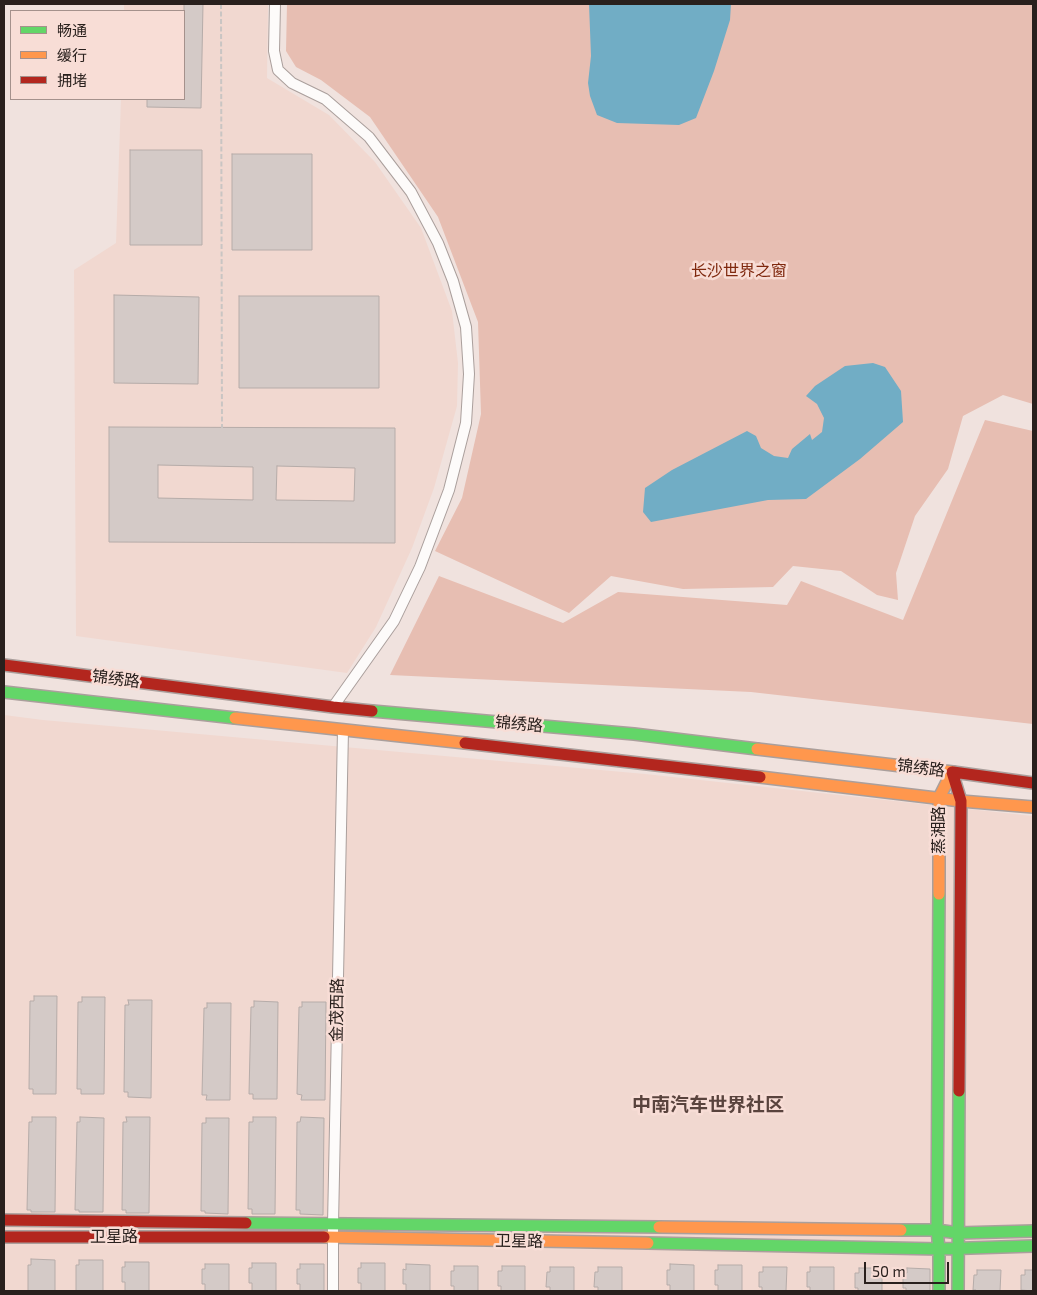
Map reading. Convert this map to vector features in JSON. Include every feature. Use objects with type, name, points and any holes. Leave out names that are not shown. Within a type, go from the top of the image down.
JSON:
[{"type":"street","points":[[275,4],[274,51],[278,70],[292,82],[325,99],[369,137],[411,192],[441,251],[453,281],[466,327],[469,374],[466,423],[449,490],[420,567],[394,621],[333,707]]},
{"type":"street","name":"锦绣路","points":[[4,665],[333,707],[634,734],[952,772],[1033,784]]},
{"type":"street","name":"锦绣路","points":[[4,692],[961,801],[1033,807]]},
{"type":"street","name":"金茂西路","points":[[334,1291],[333,1224],[343,730]]},
{"type":"street","name":"蒸湘路","points":[[939,1291],[937,1230],[939,798],[952,772]]},
{"type":"street","name":"蒸湘路","points":[[952,772],[961,801],[958,1291]]},
{"type":"street","points":[[4,1220],[937,1230],[958,1233],[1033,1231]]},
{"type":"street","name":"卫星路","points":[[4,1237],[333,1237],[939,1249],[1033,1246]]},
{"type":"path","points":[[221,4],[222,428]]},
{"type":"shaded area","points":[[124,4],[268,4],[267,78],[329,115],[375,162],[421,228],[452,311],[458,363],[457,406],[434,488],[412,548],[376,627],[347,673],[76,636],[74,270],[116,243],[121,100],[185,100],[185,10],[124,10]]},
{"type":"shaded area","points":[[4,715],[645,774],[1033,816],[1033,1291],[4,1291]]},
{"type":"green space","name":"长沙世界之窗","points":[[287,4],[1033,4],[1033,404],[1003,395],[963,416],[948,469],[915,516],[896,573],[898,600],[877,595],[841,571],[793,566],[773,587],[683,589],[611,576],[569,613],[435,551],[462,498],[481,414],[478,322],[438,217],[370,117],[321,80],[296,67],[286,51]]},
{"type":"green space","points":[[985,420],[1033,431],[1033,724],[751,692],[390,675],[439,576],[563,623],[618,592],[787,605],[801,581],[903,620]]},
{"type":"water","points":[[589,4],[731,4],[730,20],[714,71],[696,118],[679,125],[617,123],[597,115],[590,96],[588,83],[591,56]]},
{"type":"water","points":[[873,363],[885,367],[901,391],[903,422],[860,459],[806,499],[768,500],[651,522],[643,512],[645,488],[672,470],[747,431],[756,436],[761,448],[774,456],[788,458],[792,449],[810,434],[812,440],[822,432],[824,418],[817,404],[806,396],[815,386],[845,366]]},
{"type":"building","points":[[184,4],[203,4],[201,108],[147,107],[147,100],[185,100]]},
{"type":"building","points":[[130,150],[202,150],[202,245],[130,245]]},
{"type":"building","points":[[232,154],[312,154],[312,250],[232,250]]},
{"type":"building","points":[[114,295],[199,297],[198,384],[114,383]]},
{"type":"building","points":[[239,296],[379,296],[379,388],[239,388]]},
{"type":"building","points":[[109,427],[395,428],[395,543],[109,542]],"holes":[[[158,465],[253,467],[253,500],[158,498]],[[277,466],[355,468],[354,501],[276,500]]]},
{"type":"building","points":[[34,996],[57,996],[56,1094],[33,1094],[33,1089],[29,1089],[30,1001],[34,1001]]},
{"type":"building","points":[[82,997],[105,997],[104,1094],[81,1094],[81,1089],[77,1089],[78,1002],[82,1002]]},
{"type":"building","points":[[128,1000],[152,1000],[151,1098],[128,1097],[128,1092],[124,1092],[125,1005],[129,1005]]},
{"type":"building","points":[[254,1001],[278,1002],[277,1099],[253,1099],[253,1094],[249,1094],[251,1007],[254,1007]]},
{"type":"building","points":[[302,1002],[326,1002],[325,1100],[301,1100],[302,1095],[297,1094],[299,1007],[302,1007]]},
{"type":"building","points":[[207,1003],[231,1003],[230,1100],[206,1100],[207,1095],[202,1095],[204,1008],[207,1008]]},
{"type":"building","points":[[32,1117],[56,1117],[55,1212],[31,1212],[31,1210],[27,1210],[29,1122],[32,1122]]},
{"type":"building","points":[[80,1117],[104,1118],[103,1212],[79,1212],[79,1210],[75,1210],[77,1122],[80,1122]]},
{"type":"building","points":[[126,1117],[150,1117],[149,1213],[126,1213],[126,1210],[122,1210],[123,1122],[127,1122]]},
{"type":"building","points":[[253,1117],[276,1117],[275,1214],[252,1214],[252,1209],[248,1209],[249,1122],[253,1122]]},
{"type":"building","points":[[301,1117],[324,1118],[323,1215],[300,1214],[300,1210],[296,1210],[297,1122],[300,1122]]},
{"type":"building","points":[[206,1118],[229,1118],[228,1214],[205,1213],[205,1211],[201,1211],[202,1123],[206,1123]]},
{"type":"building","points":[[31,1259],[55,1260],[55,1291],[28,1291],[28,1265],[31,1265]]},
{"type":"building","points":[[79,1260],[103,1260],[103,1291],[76,1291],[76,1265],[79,1265]]},
{"type":"building","points":[[125,1262],[149,1262],[149,1291],[125,1291],[125,1282],[122,1282],[122,1267],[125,1267]]},
{"type":"building","points":[[252,1263],[276,1263],[276,1291],[252,1291],[252,1283],[249,1283],[249,1268],[252,1268]]},
{"type":"building","points":[[361,1263],[385,1263],[385,1291],[361,1291],[361,1283],[358,1283],[358,1268],[361,1268]]},
{"type":"building","points":[[205,1264],[229,1264],[229,1291],[205,1291],[205,1284],[202,1284],[202,1269],[205,1269]]},
{"type":"building","points":[[300,1264],[324,1264],[324,1291],[300,1291],[300,1284],[297,1284],[297,1269],[300,1269]]},
{"type":"building","points":[[406,1264],[430,1265],[430,1291],[406,1291],[406,1284],[403,1284],[403,1269],[406,1270]]},
{"type":"building","points":[[670,1264],[694,1265],[694,1291],[670,1291],[670,1285],[667,1285],[667,1270],[670,1270]]},
{"type":"building","points":[[718,1265],[742,1265],[742,1291],[718,1291],[718,1285],[715,1285],[715,1270],[718,1270]]},
{"type":"building","points":[[454,1266],[478,1266],[478,1291],[454,1291],[454,1286],[451,1286],[451,1271],[454,1271]]},
{"type":"building","points":[[502,1266],[525,1266],[525,1291],[501,1291],[501,1286],[498,1286],[498,1271],[502,1271]]},
{"type":"building","points":[[550,1267],[574,1267],[574,1291],[550,1291],[550,1287],[546,1287],[547,1272],[550,1272]]},
{"type":"building","points":[[598,1267],[622,1267],[622,1291],[598,1291],[598,1287],[594,1287],[595,1272],[598,1272]]},
{"type":"building","points":[[763,1267],[787,1267],[786,1291],[762,1291],[762,1287],[759,1287],[759,1272],[763,1272]]},
{"type":"building","points":[[810,1267],[834,1267],[834,1291],[810,1291],[810,1287],[807,1287],[807,1272],[810,1272]]},
{"type":"building","points":[[859,1268],[882,1268],[882,1291],[858,1291],[858,1288],[855,1288],[855,1273],[859,1273]]},
{"type":"building","points":[[907,1268],[930,1269],[930,1291],[906,1291],[906,1288],[903,1288],[903,1273],[907,1273]]},
{"type":"building","points":[[977,1270],[1001,1270],[1000,1291],[973,1290],[974,1275],[977,1275]]},
{"type":"building","points":[[1025,1270],[1033,1270],[1033,1291],[1021,1290],[1021,1275],[1025,1275]]},
{"type":"traffic: fast","points":[[4,692],[235,718]]},
{"type":"traffic: fast","points":[[372,711],[634,734],[757,749]]},
{"type":"traffic: fast","points":[[939,894],[937,1230],[939,1291]]},
{"type":"traffic: fast","points":[[958,1291],[959,1091]]},
{"type":"traffic: fast","points":[[246,1223],[659,1227]]},
{"type":"traffic: fast","points":[[901,1230],[937,1230],[958,1233],[1033,1231]]},
{"type":"traffic: fast","points":[[648,1243],[939,1249],[1033,1246]]},
{"type":"traffic: slow","points":[[235,718],[465,743]]},
{"type":"traffic: slow","points":[[757,749],[953,772]]},
{"type":"traffic: slow","points":[[939,894],[939,798],[952,772]]},
{"type":"traffic: slow","points":[[760,777],[961,801],[1033,807]]},
{"type":"traffic: slow","points":[[659,1227],[901,1230]]},
{"type":"traffic: slow","points":[[324,1237],[648,1243]]},
{"type":"traffic: jam","points":[[4,665],[372,711]]},
{"type":"traffic: jam","points":[[465,743],[760,777]]},
{"type":"traffic: jam","points":[[952,772],[961,801],[959,1091]]},
{"type":"traffic: jam","points":[[953,772],[1033,783]]},
{"type":"traffic: jam","points":[[4,1220],[246,1223]]},
{"type":"traffic: jam","points":[[4,1237],[324,1237]]},
{"type":"district","name":"中南汽车世界社区","points":[[708,1105]]}]
